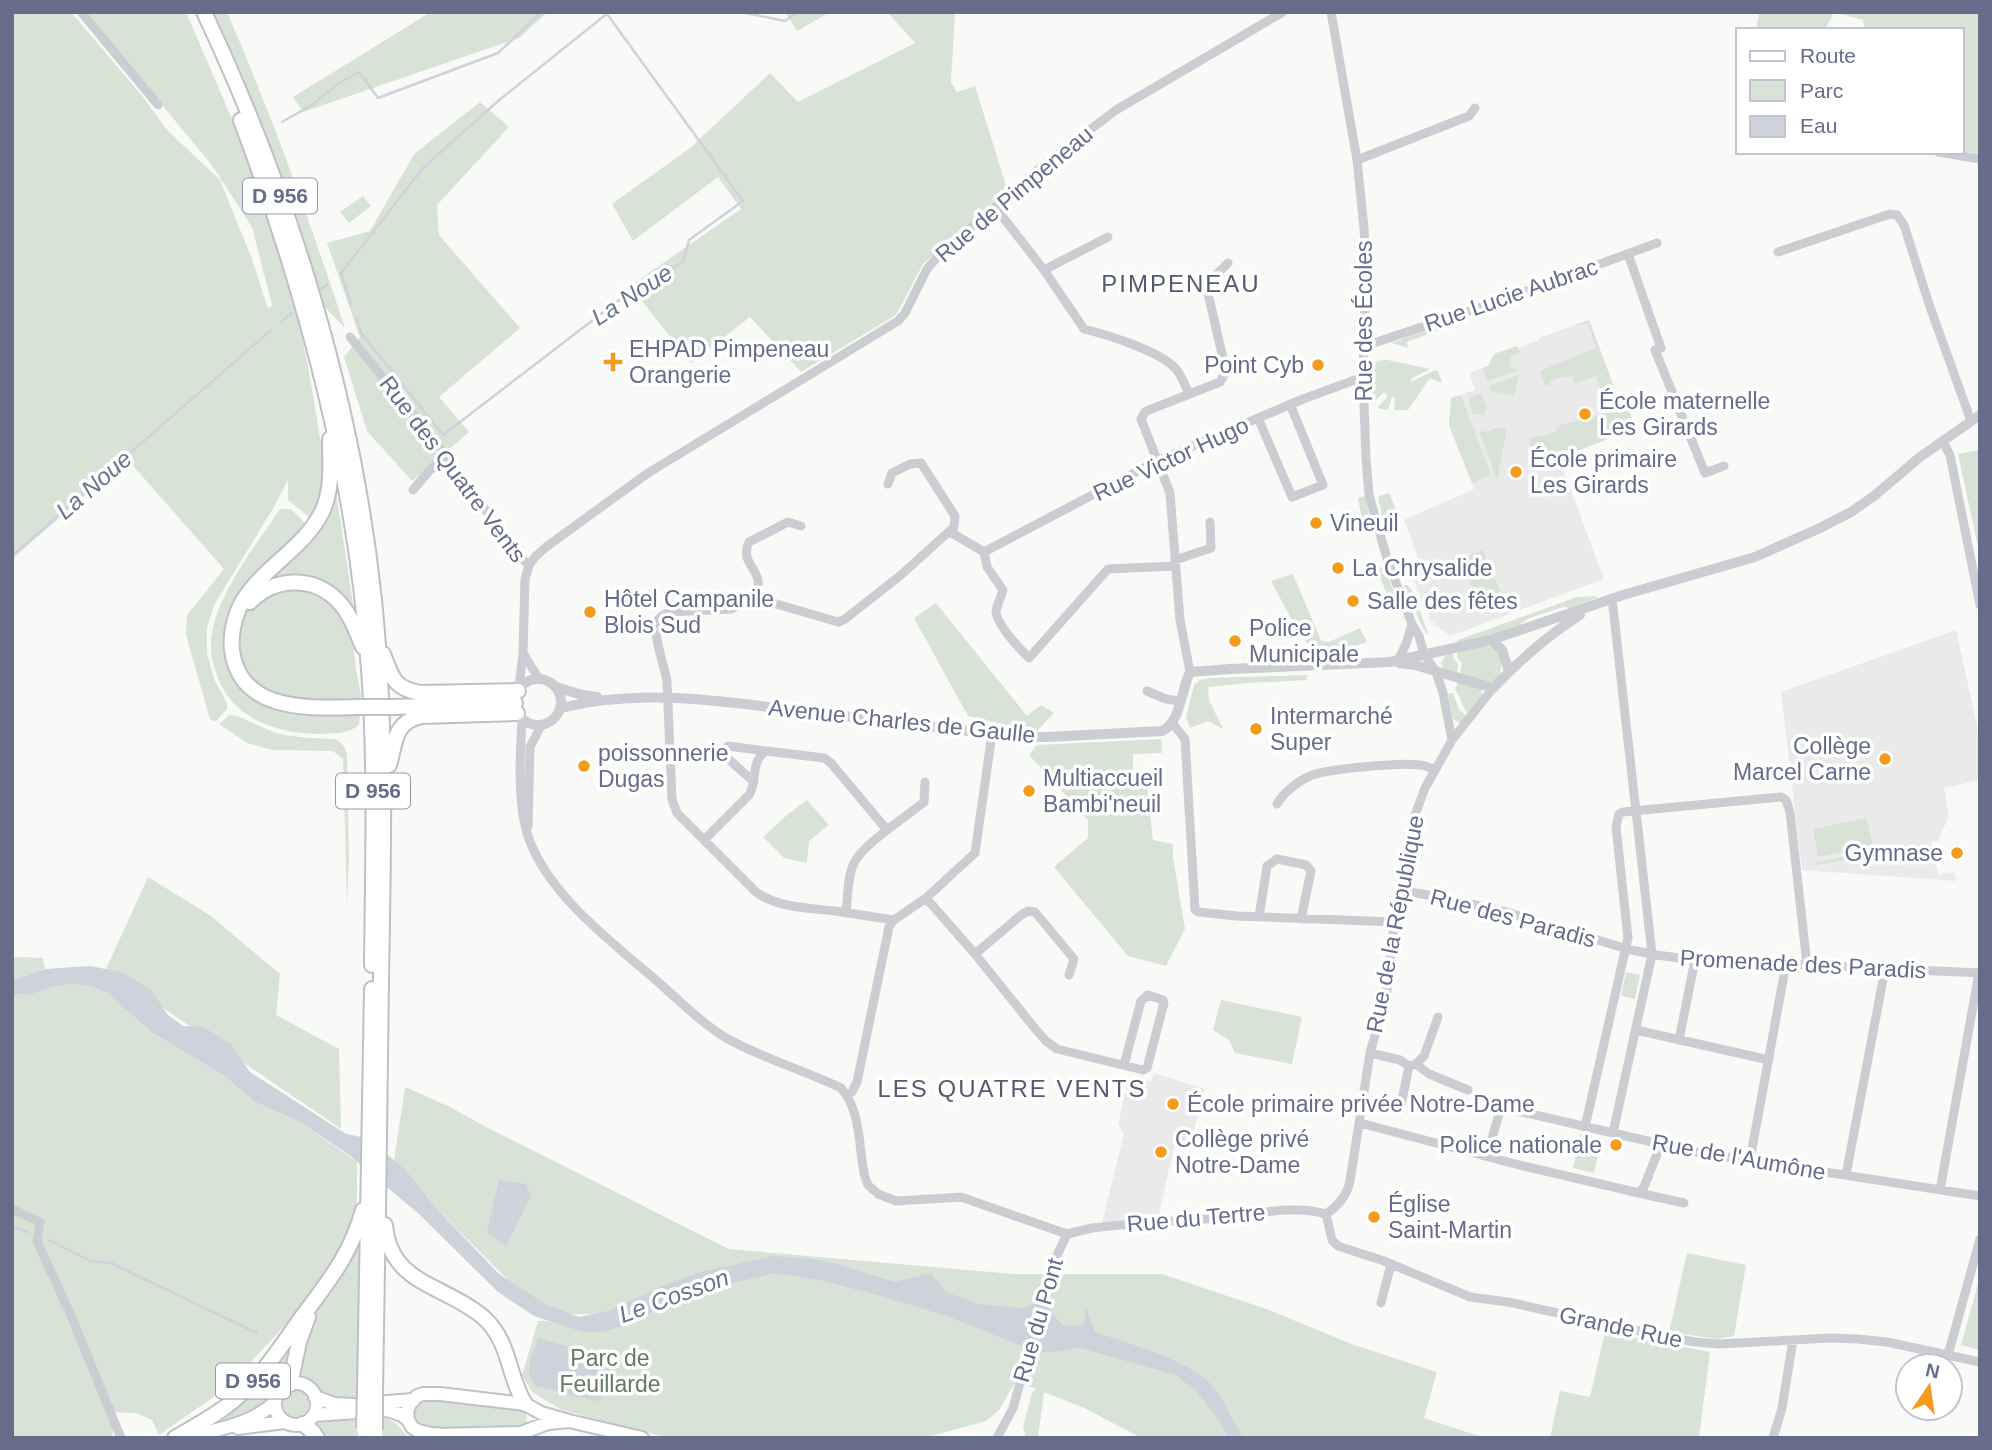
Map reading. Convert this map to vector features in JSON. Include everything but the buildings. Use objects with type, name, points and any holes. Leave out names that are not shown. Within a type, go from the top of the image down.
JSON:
[{"type":"highway","name":"D 956","points":[[194,12],[239,116],[283,237],[313,340],[349,498],[361,584],[372,730],[374,1131]]},
{"type":"highway","name":"D 956","points":[[204,12],[253,123],[278,189],[316,312],[337,386],[353,461],[368,558],[382,694],[384,783],[369,1433]]},
{"type":"highway","name":"D 956","points":[[331,413],[331,472],[329,492],[323,510],[304,539],[245,597],[236,618],[232,646],[236,665],[247,683],[265,698],[286,705],[321,708],[518,703]]},
{"type":"highway","name":"D 956","points":[[232,633],[246,606],[264,590],[286,582],[303,582],[334,597],[343,607],[363,646],[369,668]]},
{"type":"highway","name":"D 956","points":[[377,636],[398,686],[419,693],[518,703]]},
{"type":"highway","name":"D 956","points":[[384,783],[400,728],[412,718],[518,703]]},
{"type":"highway","name":"D 956","points":[[176,1438],[234,1400],[276,1355],[312,1306],[352,1243],[373,1185]]},
{"type":"highway","name":"D 956","points":[[373,1185],[384,1212],[386,1238],[398,1261],[414,1277],[467,1306],[490,1325],[507,1353],[516,1386],[529,1406]]},
{"type":"highway","name":"D 956","points":[[290,1384],[299,1342],[312,1306]]},
{"type":"highway","name":"D 956","points":[[308,1419],[317,1438]]},
{"type":"main road","points":[[187,1438],[255,1417],[275,1402],[280,1391],[290,1384],[297,1383],[308,1387],[315,1397],[317,1403],[308,1419]]},
{"type":"main road","points":[[569,1421],[548,1423],[521,1433],[503,1436],[443,1437],[412,1427],[407,1412],[417,1396],[431,1394],[529,1406],[547,1415],[642,1438]]},
{"type":"main road","points":[[315,1397],[342,1405],[413,1400]]},
{"type":"main road","points":[[275,1402],[277,1413],[284,1422]]},
{"type":"main road","points":[[529,1406],[535,1417],[531,1429]]},
{"type":"main road","points":[[224,1428],[284,1422],[290,1424],[308,1419],[387,1410],[408,1420]]},
{"type":"street","points":[[81,12],[158,105]]},
{"type":"street","name":"Rue de Pimpeneau","points":[[528,565],[552,542],[648,473],[898,321],[905,313],[927,269],[940,254],[1045,164],[1116,110],[1283,12]]},
{"type":"street","name":"Rue des Écoles","points":[[1331,12],[1357,160],[1366,270],[1363,377],[1369,495],[1382,545],[1424,654],[1436,672],[1452,740]]},
{"type":"street","points":[[1357,160],[1469,116],[1475,108]]},
{"type":"street","points":[[1950,154],[1980,159]]},
{"type":"street","points":[[995,207],[1044,270],[1084,329],[1104,334],[1170,363],[1179,371],[1189,394]]},
{"type":"street","points":[[1190,672],[1394,661],[1491,640],[1612,598],[1755,557],[1851,512],[1920,457],[1976,418],[1929,304],[1904,225],[1897,215],[1890,214],[1778,252]]},
{"type":"street","points":[[1044,270],[1108,237]]},
{"type":"street","name":"Rue Lucie Aubrac","points":[[1365,346],[1505,299],[1657,243]]},
{"type":"street","points":[[1628,254],[1661,348],[1655,350],[1704,472],[1724,466]]},
{"type":"street","points":[[1183,284],[1206,285],[1228,263]]},
{"type":"street","points":[[1206,285],[1226,371],[1220,382],[1144,412],[1141,419],[1170,493],[1180,620],[1190,672],[1172,723],[1185,739],[1195,910],[1207,914],[1394,922]]},
{"type":"street","name":"Rue des Quatre Vents","points":[[350,337],[446,455],[528,565],[518,703],[522,813],[527,835],[541,864],[576,909],[703,1021],[726,1038],[763,1056],[825,1080],[841,1088],[847,1095]]},
{"type":"street","name":"Rue Victor Hugo","points":[[984,552],[1157,461],[1290,404],[1363,377]]},
{"type":"street","points":[[1258,418],[1292,497],[1323,485],[1290,404]]},
{"type":"street","points":[[1943,442],[1950,455],[1980,605]]},
{"type":"street","points":[[413,490],[446,455]]},
{"type":"street","points":[[888,484],[892,473],[910,464],[921,463],[955,516],[954,527],[901,575],[853,613],[838,622],[756,598],[730,609],[670,612],[662,615],[655,633],[665,666],[674,806],[677,813],[764,898],[772,902],[894,920]]},
{"type":"street","points":[[756,598],[758,579],[746,557],[749,542],[788,522],[801,526]]},
{"type":"street","points":[[950,532],[984,552],[987,567],[1003,590],[996,609],[999,621],[1029,658],[1108,569],[1175,563],[1211,548],[1210,522]]},
{"type":"street","points":[[1612,598],[1651,954],[1614,1133]]},
{"type":"street","points":[[1394,661],[1493,688],[1559,628],[1598,604]]},
{"type":"street","points":[[1394,661],[1406,644],[1412,624]]},
{"type":"street","name":"Rue des Écoles","points":[[1419,636],[1441,651]]},
{"type":"street","points":[[1491,640],[1502,650],[1509,671]]},
{"type":"street","points":[[1436,672],[1441,651]]},
{"type":"street","points":[[523,653],[539,679]]},
{"type":"street","points":[[539,679],[556,687],[562,701],[554,720],[541,726],[528,723],[518,703],[530,680],[539,679]]},
{"type":"street","name":"Avenue Charles de Gaulle","points":[[556,687],[582,695],[617,699]]},
{"type":"street","name":"Rue de la République","points":[[1326,1214],[1340,1202],[1350,1181],[1370,1053],[1387,991],[1394,922],[1412,823],[1421,798],[1452,740],[1493,688]]},
{"type":"street","points":[[1147,691],[1166,699],[1180,701]]},
{"type":"street","name":"Avenue Charles de Gaulle","points":[[561,708],[617,699],[668,698],[746,704],[992,734],[1047,737],[1162,731],[1172,723]]},
{"type":"street","name":"Rue des Quatre Vents","points":[[527,835],[530,747],[541,726]]},
{"type":"street","points":[[992,734],[975,853],[926,898],[894,920],[886,934],[866,1047],[857,1082],[852,1092],[847,1095],[855,1111],[864,1177],[877,1194],[896,1201],[961,1197],[1067,1234]]},
{"type":"street","points":[[754,782],[724,756],[724,750],[728,746],[824,758],[831,762],[887,830]]},
{"type":"street","points":[[704,840],[749,795],[753,789],[757,760],[766,751]]},
{"type":"street","points":[[1277,804],[1301,780],[1318,773],[1402,764],[1421,765],[1435,770]]},
{"type":"street","points":[[846,912],[850,874],[854,863],[860,854],[887,830],[924,802],[925,782]]},
{"type":"street","points":[[1586,1127],[1627,949],[1616,827],[1619,814],[1636,810],[1782,797],[1786,800],[1790,812],[1807,965]]},
{"type":"street","points":[[1259,917],[1268,866],[1277,859],[1306,865],[1311,871],[1301,919]]},
{"type":"street","name":"Rue des Paradis","points":[[1399,890],[1510,913],[1627,949]]},
{"type":"street","points":[[926,898],[1046,1041],[1058,1049],[1143,1070],[1147,1068],[1164,1003],[1159,997],[1147,995],[1141,1001],[1124,1065]]},
{"type":"street","points":[[975,954],[1021,915],[1032,911],[1074,959],[1069,975]]},
{"type":"street","name":"Promenade des Paradis","points":[[1627,949],[1695,960],[1980,974]]},
{"type":"street","points":[[1679,1040],[1695,960]]},
{"type":"street","points":[[1750,1160],[1786,964]]},
{"type":"street","points":[[1846,1175],[1885,969]]},
{"type":"street","points":[[1940,1190],[1980,974]]},
{"type":"street","points":[[1363,1101],[1396,1107],[1401,1104],[1412,1065],[1423,1056],[1438,1017]]},
{"type":"street","points":[[1636,1030],[1769,1060]]},
{"type":"street","points":[[1370,1053],[1400,1060],[1468,1090]]},
{"type":"street","name":"Rue de l'Aumône","points":[[1487,1156],[1501,1107],[1695,1152],[1980,1196]]},
{"type":"street","points":[[1360,1123],[1684,1203]]},
{"type":"street","points":[[1639,1193],[1644,1187],[1661,1144]]},
{"type":"street","points":[[12,1209],[40,1222],[37,1241],[121,1438]]},
{"type":"street","name":"Rue du Tertre","points":[[1067,1234],[1102,1227],[1290,1209],[1326,1214]]},
{"type":"street","name":"Grande Rue","points":[[1326,1214],[1332,1240],[1338,1246],[1391,1264],[1470,1297],[1507,1302],[1695,1342],[1719,1344],[1858,1339],[1934,1352]]},
{"type":"street","name":"Rue du Pont","points":[[997,1438],[1013,1408],[1058,1250],[1067,1234]]},
{"type":"street","points":[[1949,1352],[1980,1239]]},
{"type":"street","points":[[1381,1303],[1391,1264]]},
{"type":"street","points":[[1773,1438],[1782,1408],[1793,1340]]},
{"type":"shaded area","name":"École primaire Les Girards","points":[[1589,320],[1620,403],[1626,402],[1635,428],[1559,458],[1604,579],[1450,636],[1431,621],[1417,588],[1411,572],[1422,567],[1404,520],[1474,489],[1449,425],[1451,398],[1475,390],[1469,373],[1488,366],[1494,354],[1517,346],[1518,348]]},
{"type":"shaded area","name":"Collège Marcel Carne","points":[[1956,630],[1980,739],[1980,780],[1944,788],[1949,816],[1938,841],[1931,842],[1938,874],[1954,872],[1956,881],[1802,870],[1781,692]]},
{"type":"shaded area","points":[[1154,1073],[1205,1089],[1189,1148],[1174,1148],[1158,1218],[1102,1223],[1124,1134],[1118,1124],[1128,1080],[1133,1078],[1151,1082]]},
{"type":"green space","points":[[12,12],[71,12],[143,97],[167,130],[220,180],[252,259],[268,309],[272,305],[252,227],[211,164],[85,12],[186,12],[247,154],[292,289],[325,468],[319,507],[313,516],[309,517],[288,500],[288,480],[214,605],[207,628],[207,653],[214,679],[227,703],[227,709],[215,722],[210,719],[186,635],[187,615],[224,569],[127,459],[12,559]]},
{"type":"green space","points":[[210,12],[227,12],[290,169],[345,328],[321,303]]},
{"type":"green space","points":[[431,12],[548,12],[519,38],[303,112],[293,97]]},
{"type":"green space","points":[[785,12],[830,12],[797,31]]},
{"type":"green space","points":[[887,12],[955,12],[951,82],[957,92],[975,86],[1007,189],[923,264],[896,315],[801,372],[750,317],[691,363],[630,286],[741,209],[718,177],[633,241],[612,204],[690,148],[770,73],[798,102],[915,43]]},
{"type":"green space","points":[[1759,12],[1834,12],[1826,28],[1756,28]]},
{"type":"green space","points":[[1834,12],[1980,12],[1980,154],[1964,151],[1964,28],[1865,28],[1863,20]]},
{"type":"green space","points":[[480,102],[509,127],[437,205],[439,235],[520,328],[439,397],[469,432],[412,481],[367,431],[344,357],[360,337],[327,243],[370,231],[414,154]]},
{"type":"green space","points":[[363,196],[371,206],[349,223],[340,212]]},
{"type":"green space","points":[[1589,320],[1620,403],[1626,402],[1635,428],[1560,458],[1560,461],[1548,466],[1540,445],[1529,448],[1531,438],[1556,431],[1559,425],[1574,422],[1587,414],[1589,419],[1615,409],[1614,406],[1608,408],[1596,376],[1576,385],[1572,376],[1566,376],[1550,381],[1551,384],[1545,386],[1540,371],[1596,348],[1588,323],[1577,324]]},
{"type":"green space","points":[[1449,322],[1450,326],[1407,342],[1408,348],[1391,343]]},
{"type":"green space","points":[[1517,346],[1520,353],[1511,357],[1509,365],[1518,371],[1487,381],[1483,368],[1488,366],[1494,354]]},
{"type":"green space","points":[[1388,360],[1430,369],[1411,379],[1411,382],[1435,370],[1438,371],[1442,383],[1429,379],[1408,410],[1394,410],[1395,397],[1392,397],[1388,410],[1377,408],[1388,396],[1384,392],[1373,403],[1374,365],[1377,361]]},
{"type":"green space","points":[[1519,375],[1514,395],[1490,391],[1489,386]]},
{"type":"green space","points":[[1482,393],[1487,403],[1484,415],[1473,414],[1470,397]]},
{"type":"green space","points":[[1461,395],[1491,475],[1472,483],[1449,425],[1451,398]]},
{"type":"green space","points":[[1497,427],[1507,429],[1497,480],[1479,432]]},
{"type":"green space","points":[[1980,450],[1980,556],[1958,454]]},
{"type":"green space","points":[[334,478],[355,617],[326,587],[260,585],[307,539]]},
{"type":"green space","points":[[1389,493],[1400,519],[1387,523],[1384,522],[1378,498]]},
{"type":"green space","points":[[1365,496],[1372,528],[1364,530],[1358,498]]},
{"type":"green space","points":[[280,509],[291,509],[304,522],[304,532],[227,625],[225,648],[228,661],[238,682],[249,695],[277,709],[310,714],[360,713],[359,725],[345,732],[319,734],[286,731],[256,720],[231,701],[222,688],[213,662],[212,633],[217,614],[235,577]]},
{"type":"green space","points":[[1483,550],[1502,595],[1479,604],[1461,559]]},
{"type":"green space","points":[[1384,566],[1397,600],[1390,603],[1377,569]]},
{"type":"green space","points":[[1293,574],[1321,641],[1329,642],[1360,628],[1367,642],[1341,651],[1314,652],[1298,631],[1271,581]]},
{"type":"green space","points":[[1407,585],[1412,590],[1428,633],[1426,634],[1403,586]]},
{"type":"green space","points":[[302,586],[330,599],[345,616],[352,638],[361,701],[315,702],[280,697],[259,686],[244,666],[240,654],[240,628],[252,605],[282,589]]},
{"type":"green space","points":[[1577,597],[1597,598],[1570,608],[1563,607],[1527,619],[1518,626],[1486,637],[1456,643]]},
{"type":"green space","points":[[936,603],[1027,716],[1041,705],[1054,713],[1036,732],[968,716],[914,618]]},
{"type":"green space","points":[[1483,645],[1494,648],[1501,662],[1498,677],[1489,682],[1460,674],[1462,663],[1457,657],[1458,651]]},
{"type":"green space","points":[[1453,652],[1458,664],[1457,673],[1444,670],[1441,663],[1447,653]]},
{"type":"green space","points":[[1308,675],[1306,680],[1208,687],[1209,700],[1223,729],[1208,721],[1190,728],[1186,718],[1194,685],[1200,680]]},
{"type":"green space","points":[[1458,682],[1481,689],[1482,695],[1469,714],[1455,690]]},
{"type":"green space","points":[[1453,693],[1459,709],[1467,717],[1460,723],[1453,719],[1448,694]]},
{"type":"green space","points":[[230,715],[277,733],[334,739],[344,747],[347,754],[349,855],[347,906],[343,759],[333,751],[272,750],[247,743],[219,724]]},
{"type":"green space","points":[[1161,739],[1162,753],[1133,754],[1133,777],[1146,778],[1153,840],[1173,844],[1185,929],[1166,966],[1128,956],[1054,867],[1088,838],[1088,820],[1029,755],[1037,745]]},
{"type":"green space","points":[[807,800],[829,825],[809,841],[807,863],[784,858],[763,837]]},
{"type":"green space","points":[[1866,818],[1873,845],[1818,857],[1813,829]]},
{"type":"green space","points":[[1878,850],[1878,853],[1817,865],[1816,862]]},
{"type":"green space","points":[[148,877],[211,916],[280,974],[276,1015],[339,1049],[341,1129],[106,969]]},
{"type":"green space","points":[[12,957],[43,958],[45,969],[12,981]]},
{"type":"green space","points":[[1626,972],[1640,975],[1635,999],[1621,996]]},
{"type":"green space","points":[[72,984],[93,987],[107,993],[151,1032],[223,1075],[255,1102],[300,1122],[357,1162],[357,1208],[342,1251],[288,1322],[228,1387],[159,1435],[152,1420],[136,1413],[115,1412],[112,1438],[12,1438],[12,997]]},
{"type":"green space","points":[[1221,1000],[1302,1017],[1292,1064],[1235,1053],[1229,1040],[1213,1030]]},
{"type":"green space","name":"Parc de Feuillarde","points":[[405,1087],[450,1107],[729,1249],[1013,1274],[1162,1274],[1269,1310],[1354,1345],[1437,1372],[1424,1418],[1485,1438],[1142,1438],[1084,1408],[1044,1392],[1038,1438],[1026,1438],[1023,1427],[1032,1393],[1036,1389],[1016,1381],[999,1410],[986,1421],[924,1438],[668,1438],[562,1410],[532,1392],[522,1375],[538,1321],[597,1322],[631,1314],[568,1314],[524,1296],[436,1208],[406,1170],[394,1160]]},
{"type":"green space","points":[[1580,1134],[1602,1139],[1594,1173],[1573,1168]]},
{"type":"green space","points":[[363,1229],[357,1402],[337,1402],[324,1395],[309,1381],[296,1376],[313,1316]]},
{"type":"green space","points":[[1687,1253],[1746,1265],[1734,1336],[1718,1339],[1669,1332]]},
{"type":"green space","points":[[1980,1277],[1980,1350],[1961,1345]]},
{"type":"green space","points":[[298,1329],[288,1374],[274,1386],[268,1401],[257,1411],[214,1425],[210,1421]]},
{"type":"green space","points":[[1605,1332],[1710,1352],[1699,1438],[1550,1438],[1560,1391],[1590,1397]]},
{"type":"green space","points":[[295,1389],[305,1393],[309,1403],[305,1413],[295,1417],[285,1413],[281,1403],[285,1393]]},
{"type":"green space","points":[[431,1399],[520,1409],[526,1412],[527,1422],[524,1426],[517,1427],[429,1429],[417,1423],[414,1413],[418,1404]]},
{"type":"green space","points":[[358,1417],[358,1438],[323,1438],[311,1425],[321,1419]]},
{"type":"green space","points":[[386,1418],[397,1424],[409,1438],[382,1438],[382,1419]]},
{"type":"water","name":"Le Cosson","points":[[90,966],[121,972],[151,990],[168,1015],[183,1026],[203,1027],[231,1044],[250,1072],[346,1134],[361,1137],[388,1155],[406,1170],[436,1208],[499,1274],[545,1304],[579,1317],[608,1311],[705,1271],[774,1256],[823,1260],[895,1282],[931,1273],[946,1292],[978,1304],[1023,1308],[1039,1302],[1045,1304],[1063,1326],[1084,1325],[1086,1307],[1095,1332],[1177,1362],[1206,1380],[1220,1396],[1243,1438],[1229,1438],[1198,1393],[1176,1375],[1077,1347],[1056,1352],[1034,1351],[947,1316],[824,1281],[774,1273],[708,1289],[666,1305],[629,1324],[602,1332],[583,1332],[534,1316],[498,1292],[420,1215],[349,1155],[300,1122],[255,1102],[223,1075],[151,1032],[107,993],[93,987],[72,984],[12,997],[12,981],[45,969]]},
{"type":"water","points":[[499,1180],[526,1184],[531,1196],[506,1246],[487,1232]]},
{"type":"water","points":[[538,1338],[615,1360],[601,1399],[596,1401],[536,1386],[529,1369]]},
{"type":"waterway","points":[[282,122],[359,72],[378,98],[498,53],[542,12]]},
{"type":"waterway","name":"La Noue","points":[[351,304],[341,273],[423,168],[498,101],[609,12]]},
{"type":"waterway","name":"La Noue","points":[[741,12],[785,21],[798,12]]},
{"type":"waterway","name":"La Noue","points":[[356,319],[361,333],[443,435],[627,294],[683,262],[689,240],[743,201],[607,14]]},
{"type":"waterway","name":"La Noue","points":[[320,290],[327,285]]},
{"type":"waterway","name":"La Noue","points":[[281,322],[292,313]]},
{"type":"waterway","name":"La Noue","points":[[12,556],[271,330]]},
{"type":"waterway","points":[[12,1226],[27,1232]]},
{"type":"waterway","points":[[49,1240],[90,1261],[111,1263],[257,1333]]},
{"type":"place","name":"EHPAD Pimpeneau Orangerie","points":[[613,362]]},
{"type":"place","name":"Point Cyb","points":[[1318,365]]},
{"type":"place","name":"École maternelle Les Girards","points":[[1585,414]]},
{"type":"place","name":"École primaire Les Girards","points":[[1516,472]]},
{"type":"place","name":"Vineuil","points":[[1316,523]]},
{"type":"place","name":"La Chrysalide","points":[[1338,568]]},
{"type":"place","name":"Salle des fêtes","points":[[1353,601]]},
{"type":"place","name":"Hôtel Campanile Blois Sud","points":[[590,612]]},
{"type":"place","name":"Police Municipale","points":[[1235,641]]},
{"type":"place","name":"Intermarché Super","points":[[1256,729]]},
{"type":"place","name":"Collège Marcel Carne","points":[[1885,759]]},
{"type":"place","name":"poissonnerie Dugas","points":[[584,766]]},
{"type":"place","name":"Multiaccueil Bambi'neuil","points":[[1029,791]]},
{"type":"place","name":"Gymnase","points":[[1957,853]]},
{"type":"place","name":"École primaire privée Notre-Dame","points":[[1173,1104]]},
{"type":"place","name":"Police nationale","points":[[1616,1145]]},
{"type":"place","name":"Collège privé Notre-Dame","points":[[1161,1152]]},
{"type":"place","name":"Église Saint-Martin","points":[[1374,1217]]},
{"type":"district","name":"PIMPENEAU","points":[[1181,284]]},
{"type":"district","name":"LES QUATRE VENTS","points":[[1012,1089]]}]
